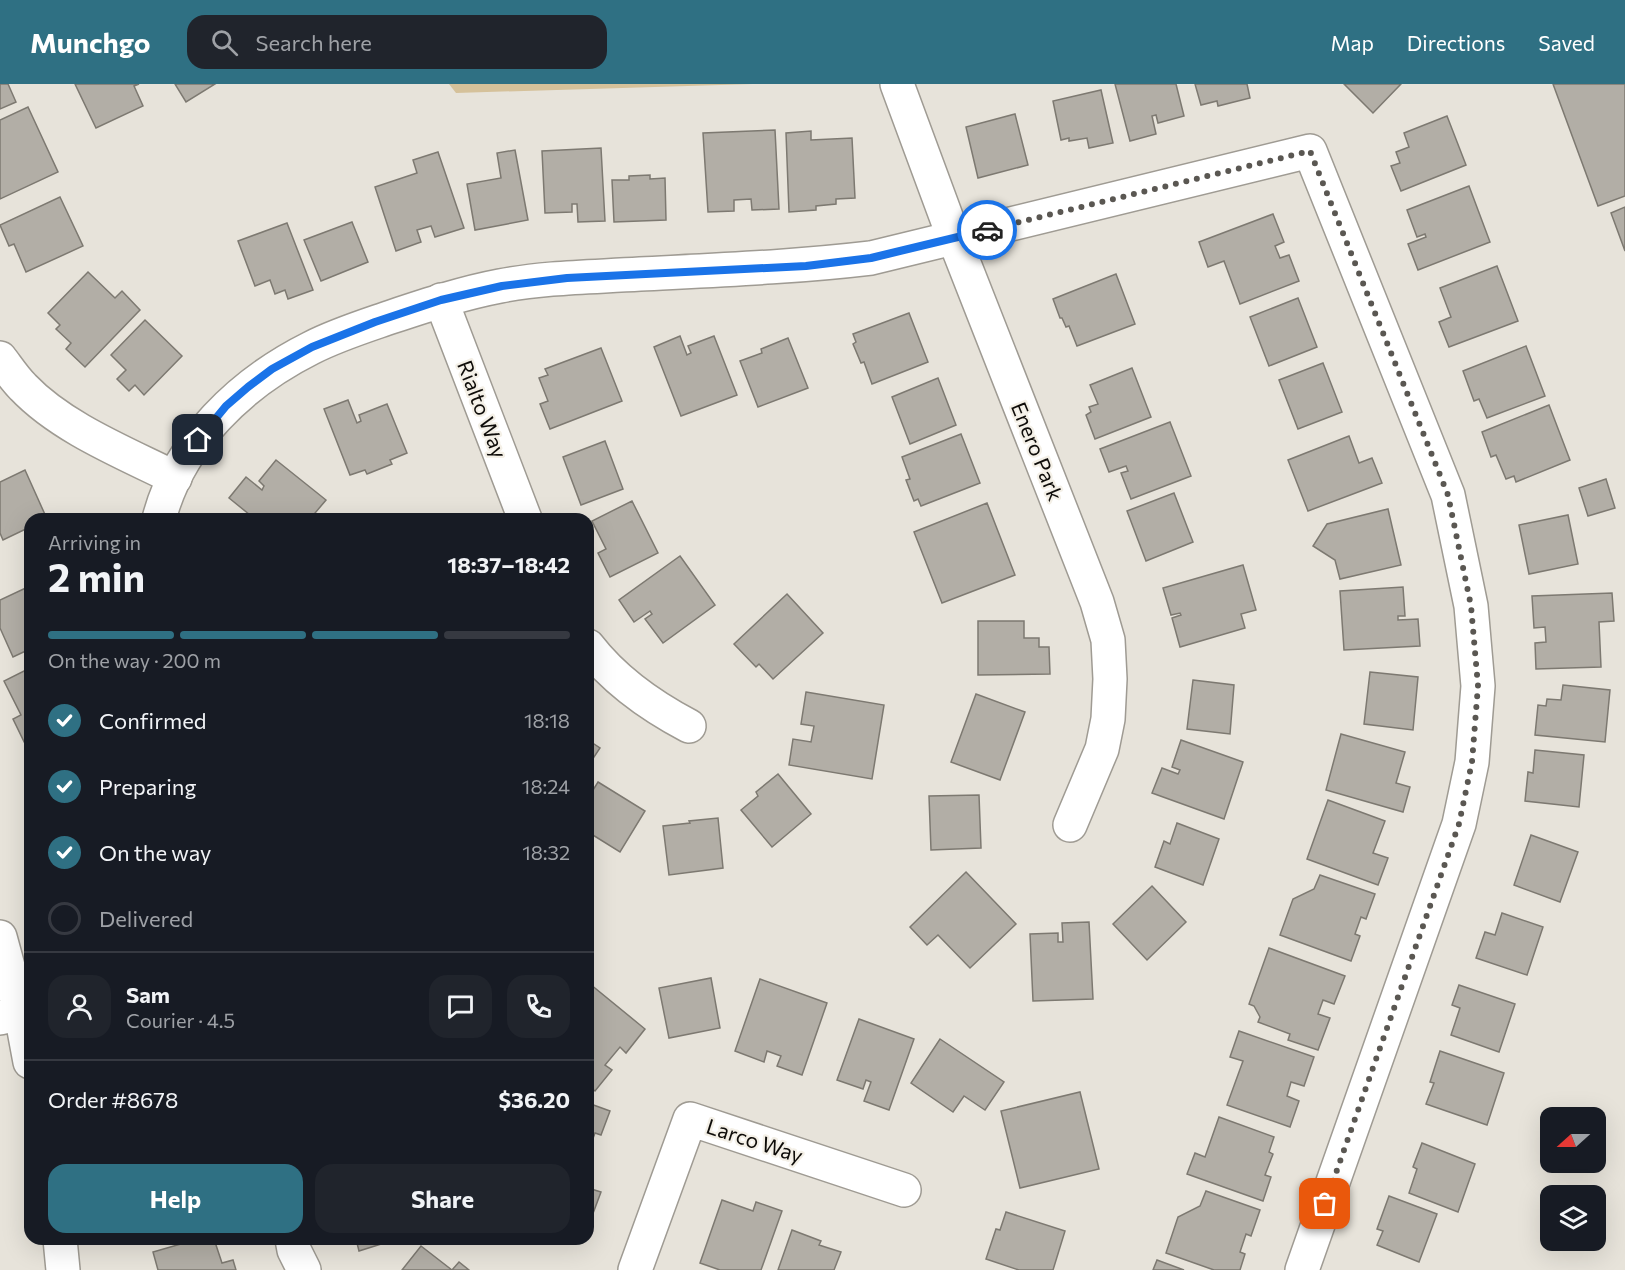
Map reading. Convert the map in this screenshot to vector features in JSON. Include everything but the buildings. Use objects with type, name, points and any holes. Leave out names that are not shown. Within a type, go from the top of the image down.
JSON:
[{"type":"street","name":"Enero Park","points":[[897,84],[954,238],[1097,602],[1108,640],[1110,679],[1108,719],[1102,749],[1070,825]]},
{"type":"street","points":[[160,513],[189,452],[226,406],[248,387],[272,369],[312,347],[375,322],[441,300],[502,286],[567,278],[806,266],[871,258],[1310,151],[1448,495],[1471,606],[1478,686],[1472,762],[1459,824],[1302,1270]]},
{"type":"street","name":"Rialto Way","points":[[441,300],[523,513]]},
{"type":"street","points":[[0,358],[23,387],[58,417],[175,478]]},
{"type":"street","points":[[594,652],[629,688],[660,710],[689,726]]},
{"type":"street","points":[[0,937],[24,1040]]},
{"type":"street","name":"Larco Way","points":[[635,1270],[690,1119],[904,1190]]},
{"type":"street","points":[[61,1245],[63,1270]]},
{"type":"street","points":[[293,1245],[304,1270]]},
{"type":"shaded area","points":[[449,84],[753,84],[456,93]]},
{"type":"way so far","points":[[987,230],[1310,151],[1448,495],[1471,606],[1478,686],[1472,762],[1459,824],[1325,1204]]},
{"type":"route","points":[[198,440],[226,406],[272,369],[312,347],[375,322],[441,300],[502,286],[567,278],[806,266],[871,258],[987,230]]}]
